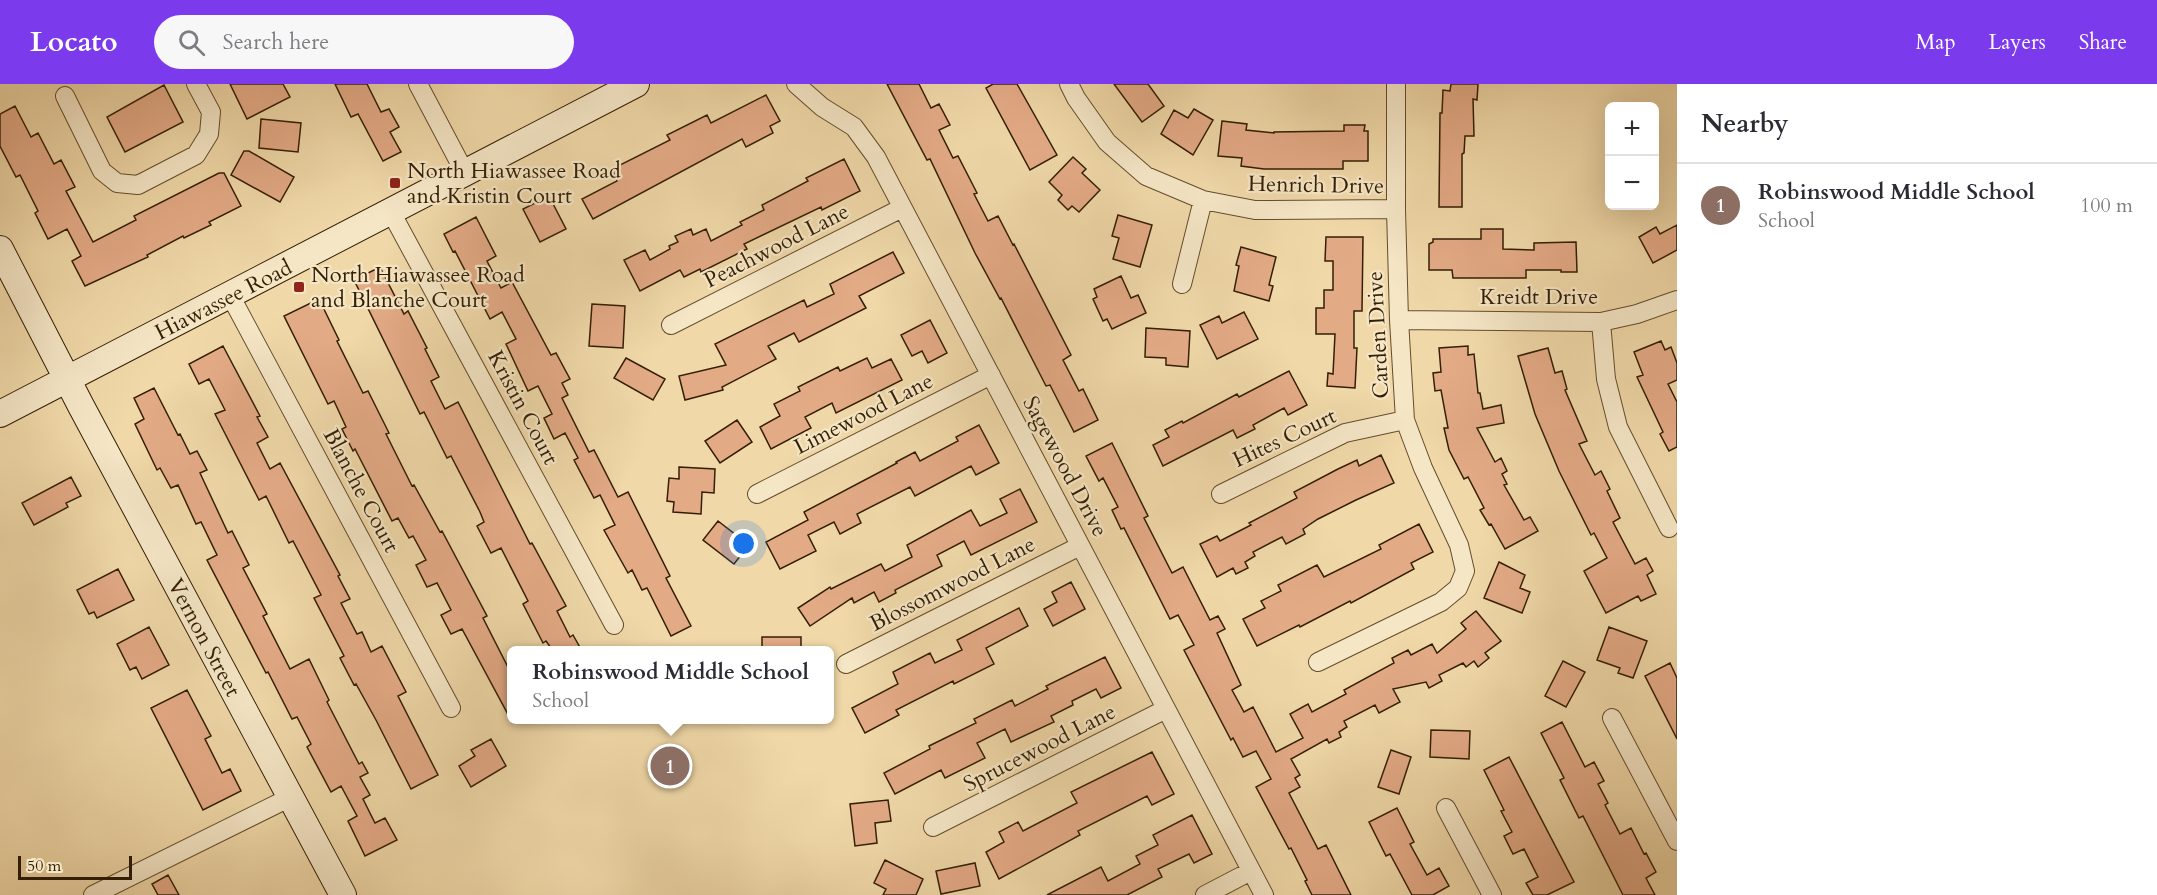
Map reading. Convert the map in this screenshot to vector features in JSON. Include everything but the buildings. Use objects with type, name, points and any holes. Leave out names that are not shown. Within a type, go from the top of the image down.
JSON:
[{"type":"street","points":[[65,96],[102,171],[117,183],[138,185],[196,155],[209,134],[211,112],[196,84]]},
{"type":"street","points":[[418,84],[465,173]]},
{"type":"street","name":"Hiawassee Road","points":[[0,414],[636,84]]},
{"type":"street","name":"Sagewood Drive","points":[[796,84],[822,107],[854,127],[876,157],[1264,895]]},
{"type":"street","name":"Henrich Drive","points":[[1069,84],[1076,98],[1107,142],[1146,176],[1203,200],[1255,210],[1396,209]]},
{"type":"street","name":"Carden Drive","points":[[1318,662],[1441,602],[1458,588],[1465,571],[1459,545],[1423,468],[1405,420],[1396,209],[1396,84]]},
{"type":"street","points":[[1182,284],[1203,200]]},
{"type":"street","name":"Peachwood Lane","points":[[671,325],[903,208]]},
{"type":"street","name":"Kristin Court","points":[[391,212],[614,625]]},
{"type":"street","name":"Vernon Street","points":[[0,249],[67,379],[344,895]]},
{"type":"street","name":"Blanche Court","points":[[230,295],[451,708]]},
{"type":"street","name":"Kreidt Drive","points":[[1399,320],[1601,322],[1637,314],[1677,300]]},
{"type":"street","points":[[1601,322],[1606,379],[1618,427],[1669,528]]},
{"type":"street","name":"Limewood Lane","points":[[757,494],[991,375]]},
{"type":"street","name":"Hites Court","points":[[1221,494],[1345,433],[1405,420]]},
{"type":"street","name":"Blossomwood Lane","points":[[846,664],[1080,546]]},
{"type":"street","name":"Sprucewood Lane","points":[[933,827],[1166,709]]},
{"type":"street","points":[[1612,718],[1677,841]]},
{"type":"street","points":[[93,895],[291,797]]},
{"type":"street","points":[[1446,808],[1492,895]]},
{"type":"street","points":[[1205,895],[1251,871]]},
{"type":"place","name":"North Hiawassee Road and Kristin Court","points":[[395,183]]},
{"type":"place","name":"North Hiawassee Road and Blanche Court","points":[[299,287]]},
{"type":"place","name":"Robinswood Middle School","points":[[670,766]]}]
